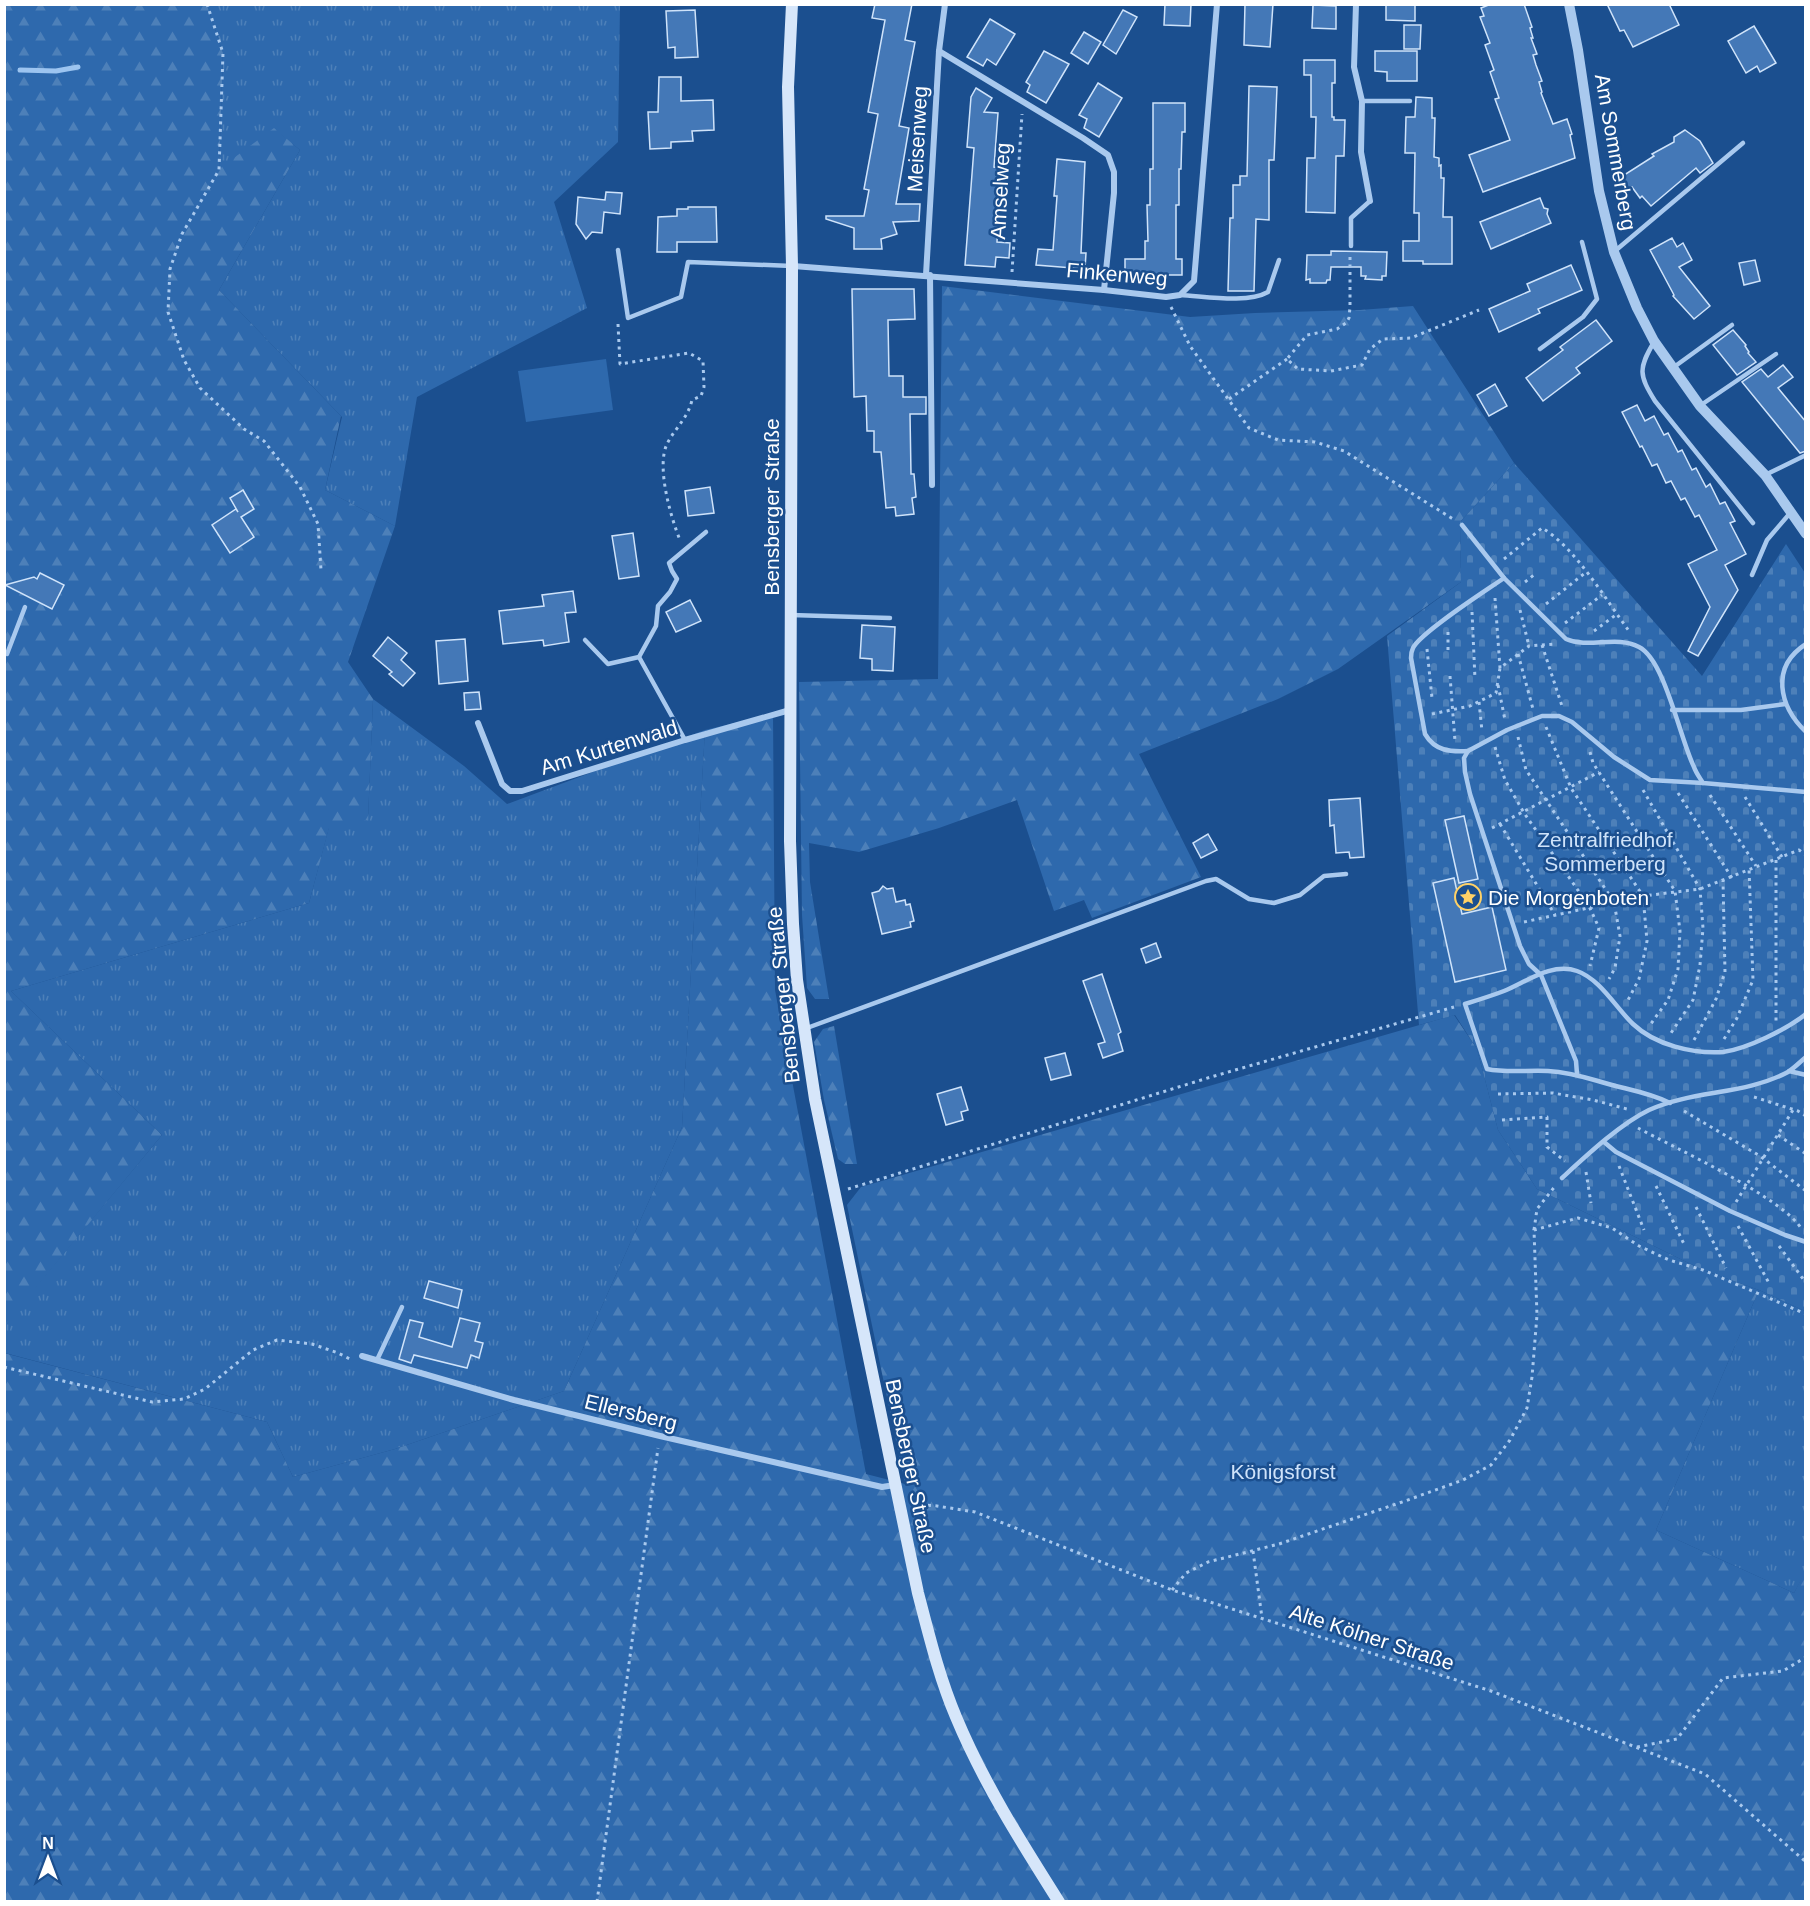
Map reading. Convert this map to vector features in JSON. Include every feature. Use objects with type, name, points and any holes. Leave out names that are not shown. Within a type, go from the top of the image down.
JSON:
[{"type":"main road","name":"Bensberger Straße","points":[[792,4],[788,87],[792,266],[790,710],[793,924],[797,980],[815,1099],[918,1593],[935,1658],[955,1714],[995,1799],[1059,1902]]},
{"type":"street","name":"Meisenweg","points":[[928,275],[939,51],[945,4]]},
{"type":"street","name":"Finkenweg","points":[[792,266],[928,275],[1166,297],[1180,295],[1194,281],[1217,4]]},
{"type":"street","points":[[1356,4],[1354,67],[1362,102],[1361,152],[1370,201]]},
{"type":"street","name":"Am Sommerberg","points":[[1569,4],[1599,191],[1614,252],[1633,299],[1654,341],[1672,368],[1700,406],[1765,475],[1806,534]]},
{"type":"street","points":[[939,51],[1108,155],[1114,172],[1114,193],[1104,290]]},
{"type":"street","points":[[928,275],[932,485]]},
{"type":"street","name":"Am Kurtenwald","points":[[478,723],[502,783],[510,791],[522,791],[790,710]]},
{"type":"street","name":"Ellersberg","points":[[362,1356],[514,1400],[660,1436],[882,1487],[895,1485]]},
{"type":"lane","points":[[1362,102],[1410,101]]},
{"type":"lane","points":[[1614,252],[1743,143]]},
{"type":"lane","points":[[1350,246],[1350,218],[1370,201]]},
{"type":"lane","points":[[1540,349],[1583,317],[1597,299],[1582,242]]},
{"type":"lane","points":[[618,250],[628,318],[681,297],[688,262],[792,266]]},
{"type":"lane","points":[[1180,295],[1251,298],[1262,295],[1268,292],[1279,260]]},
{"type":"lane","points":[[1672,368],[1732,325]]},
{"type":"lane","points":[[1654,341],[1641,366],[1647,388],[1753,523]]},
{"type":"lane","points":[[1700,406],[1776,354]]},
{"type":"lane","points":[[1765,475],[1806,455]]},
{"type":"lane","points":[[1752,576],[1767,540],[1791,512]]},
{"type":"lane","points":[[1462,525],[1504,578],[1566,639],[1576,643],[1627,642],[1641,647],[1651,657],[1661,676],[1694,768],[1703,783]]},
{"type":"lane","points":[[585,640],[608,664],[639,657],[656,626],[658,606],[677,579],[669,563],[706,532]]},
{"type":"lane","points":[[1504,578],[1448,618],[1412,649],[1411,658],[1421,717],[1425,734],[1431,744],[1456,752],[1468,751],[1507,730],[1542,717],[1559,716],[1583,730],[1629,768],[1650,780],[1806,792]]},
{"type":"lane","points":[[7,654],[25,607]]},
{"type":"lane","points":[[790,615],[890,618]]},
{"type":"lane","points":[[1806,644],[1795,651],[1788,661],[1782,688],[1785,704],[1797,724],[1806,732]]},
{"type":"lane","points":[[639,657],[685,740]]},
{"type":"lane","points":[[1672,710],[1742,710],[1785,704]]},
{"type":"lane","points":[[1468,751],[1464,758],[1465,772],[1513,925],[1529,964],[1540,975],[1576,1061],[1576,1074]]},
{"type":"lane","points":[[804,1029],[1206,881],[1216,879],[1249,899],[1274,903],[1300,895],[1324,876],[1346,874]]},
{"type":"lane","points":[[1670,1102],[1651,1094],[1598,1082],[1576,1074],[1487,1069],[1465,1004],[1540,975],[1561,969],[1576,970],[1587,976],[1622,1013],[1645,1032],[1664,1042],[1689,1049],[1716,1051],[1742,1047],[1776,1032],[1806,1014]]},
{"type":"lane","points":[[1562,1178],[1583,1158],[1643,1113],[1670,1102],[1765,1081],[1789,1071],[1806,1057]]},
{"type":"lane","points":[[1789,1071],[1806,1075]]},
{"type":"lane","points":[[1604,1142],[1648,1169],[1730,1211],[1806,1242]]},
{"type":"lane","points":[[377,1360],[402,1307]]},
{"type":"path","points":[[207,4],[223,53],[219,170],[182,234],[170,269],[168,312],[184,360],[200,388],[244,429],[264,441],[300,487],[318,524],[321,570]]},
{"type":"path","name":"Amselweg","points":[[1012,283],[1022,102]]},
{"type":"path","points":[[1229,399],[1287,359],[1307,335],[1342,327],[1349,318],[1350,246]]},
{"type":"path","points":[[1166,297],[1190,346],[1249,428],[1278,440],[1315,442],[1344,452],[1462,525]]},
{"type":"path","points":[[1287,359],[1298,369],[1331,371],[1362,365],[1370,349],[1383,339],[1411,338],[1479,310]]},
{"type":"path","points":[[628,318],[618,322],[620,364],[689,354],[702,361],[704,387],[701,396],[692,400],[690,411],[672,434],[665,448],[665,489],[673,524],[684,550]]},
{"type":"path","points":[[1495,566],[1542,528],[1556,536],[1586,572],[1641,647]]},
{"type":"path","points":[[1537,611],[1586,572]]},
{"type":"path","points":[[1421,717],[1470,706],[1496,693],[1500,668],[1494,585]]},
{"type":"path","points":[[1515,589],[1529,646]]},
{"type":"path","points":[[1556,629],[1602,595]]},
{"type":"path","points":[[1472,601],[1475,679]]},
{"type":"path","points":[[1500,668],[1529,646],[1576,643],[1617,614]]},
{"type":"path","points":[[1448,618],[1449,651]]},
{"type":"path","points":[[1426,635],[1432,698]]},
{"type":"path","points":[[1542,645],[1567,720]]},
{"type":"path","points":[[1518,654],[1536,719]]},
{"type":"path","points":[[1450,676],[1456,752]]},
{"type":"path","points":[[1497,683],[1507,730]]},
{"type":"path","points":[[1479,702],[1483,744]]},
{"type":"path","points":[[1542,717],[1571,788],[1642,896],[1647,941],[1639,979],[1622,1013]]},
{"type":"path","points":[[1516,727],[1526,770],[1614,902],[1620,936],[1615,968],[1603,992]]},
{"type":"path","points":[[1583,730],[1593,763],[1675,891],[1680,931],[1678,969],[1668,1000],[1645,1032]]},
{"type":"path","points":[[1493,739],[1505,780],[1524,813],[1589,906],[1599,928],[1587,976]]},
{"type":"path","points":[[1629,768],[1700,889],[1702,928],[1700,965],[1693,1000],[1664,1042]]},
{"type":"path","points":[[1484,832],[1599,772]]},
{"type":"path","points":[[1671,781],[1732,878]]},
{"type":"path","points":[[1703,783],[1756,866]]},
{"type":"path","points":[[1740,787],[1782,857]]},
{"type":"path","points":[[1500,824],[1555,915]]},
{"type":"path","points":[[1513,925],[1589,906],[1642,896],[1700,889],[1799,850],[1806,855]]},
{"type":"path","points":[[1776,859],[1776,1032]]},
{"type":"path","points":[[1716,1051],[1737,1018],[1753,980],[1749,868]]},
{"type":"path","points":[[1689,1049],[1716,999],[1725,972],[1723,881]]},
{"type":"path","points":[[835,1194],[1211,1077],[1465,1004]]},
{"type":"path","points":[[1728,1090],[1806,1116]]},
{"type":"path","points":[[1498,1094],[1553,1093],[1593,1100],[1643,1113]]},
{"type":"path","points":[[1670,1102],[1764,1158],[1806,1191]]},
{"type":"path","points":[[1770,1285],[1730,1211],[1793,1110]]},
{"type":"path","points":[[1502,1119],[1547,1117],[1547,1147],[1573,1168]]},
{"type":"path","points":[[1629,1123],[1747,1186],[1780,1207],[1799,1224],[1806,1236]]},
{"type":"path","points":[[1778,1135],[1806,1154]]},
{"type":"path","points":[[1612,1148],[1644,1230]]},
{"type":"path","points":[[1583,1158],[1591,1203]]},
{"type":"path","points":[[1648,1169],[1684,1244]]},
{"type":"path","points":[[1172,1590],[1186,1573],[1208,1562],[1253,1551],[1405,1501],[1463,1480],[1491,1465],[1510,1440],[1527,1408],[1537,1315],[1534,1230],[1537,1209],[1562,1178]]},
{"type":"path","points":[[1687,1188],[1726,1268]]},
{"type":"path","points":[[1534,1230],[1578,1218],[1612,1228],[1639,1246],[1669,1260],[1703,1270],[1806,1314]]},
{"type":"path","points":[[1766,1227],[1806,1283]]},
{"type":"path","points":[[4,1367],[152,1402],[184,1399],[205,1389],[253,1350],[277,1340],[312,1344],[360,1363],[362,1356]]},
{"type":"path","points":[[597,1902],[660,1436]]},
{"type":"path","name":"Alte Kölner Straße","points":[[899,1503],[975,1512],[1172,1590],[1491,1691],[1705,1774],[1806,1862]]},
{"type":"path","points":[[1253,1551],[1262,1618]]},
{"type":"path","points":[[1636,1747],[1677,1739],[1723,1678],[1783,1671],[1806,1657]]},
{"type":"green space","points":[[5,5],[207,5],[223,53],[219,169],[274,128],[300,150],[219,290],[341,416],[325,490],[395,526],[348,662],[373,699],[368,820],[329,828],[309,903],[11,991],[162,1135],[5,1325]]},
{"type":"green space","points":[[207,5],[620,5],[618,142],[554,202],[587,308],[417,397],[395,526],[325,490],[342,417],[219,290],[300,150],[274,129],[219,170],[223,53]]},
{"type":"green space","points":[[942,286],[1190,317],[1413,306],[1514,463],[1460,522],[1461,582],[1338,669],[1278,699],[1139,754],[1201,877],[1092,918],[1084,900],[1054,911],[1017,800],[939,828],[859,852],[809,843],[810,882],[829,999],[815,999],[807,988],[802,915],[799,682],[938,679]]},
{"type":"green space","points":[[606,359],[613,410],[526,422],[518,371]]},
{"type":"green space","name":"Zentralfriedhof Sommerberg","points":[[1514,463],[1702,676],[1786,544],[1805,573],[1805,1311],[1759,1290],[1703,1270],[1537,1189],[1498,1130],[1477,1049],[1455,1015],[1419,1025],[1387,636],[1461,582],[1460,522]]},
{"type":"green space","points":[[373,699],[464,766],[507,804],[705,730],[682,1127],[564,1391],[395,1449],[293,1477],[267,1422],[5,1353],[4,1325],[162,1135],[11,991],[309,903],[329,827],[368,819]]},
{"type":"green space","name":"Königsforst","points":[[773,714],[775,990],[866,1474],[905,1484],[847,1205],[861,1187],[1454,1015],[1477,1049],[1498,1130],[1537,1189],[1703,1270],[1759,1290],[1656,1530],[1794,1593],[1805,1571],[1805,1901],[5,1901],[4,1353],[267,1422],[293,1477],[395,1449],[564,1391],[682,1127],[705,730]]},
{"type":"green space","points":[[834,1026],[857,1164],[845,1164],[838,1159],[824,1100],[814,1042],[823,1029]]},
{"type":"green space","points":[[1759,1290],[1805,1311],[1806,1571],[1794,1593],[1656,1530]]},
{"type":"building","points":[[875,4],[912,4],[905,40],[915,42],[899,126],[909,128],[896,204],[920,204],[919,221],[893,222],[897,234],[881,239],[882,249],[854,249],[854,228],[826,219],[826,216],[864,216],[869,190],[864,189],[878,114],[868,112],[885,20],[872,18]]},
{"type":"building","points":[[1165,4],[1191,4],[1190,26],[1164,25]]},
{"type":"building","points":[[1245,4],[1273,4],[1270,47],[1244,45]]},
{"type":"building","points":[[1386,4],[1415,4],[1415,21],[1386,20]]},
{"type":"building","points":[[1491,4],[1524,4],[1532,27],[1530,28],[1533,38],[1531,38],[1537,54],[1533,55],[1542,81],[1539,82],[1541,93],[1553,124],[1567,119],[1572,134],[1570,135],[1575,158],[1483,192],[1469,155],[1510,140],[1495,99],[1499,98],[1490,72],[1494,70],[1485,45],[1490,43],[1480,17],[1484,16],[1481,8]]},
{"type":"building","points":[[1607,4],[1669,4],[1679,25],[1633,47],[1624,30],[1620,31]]},
{"type":"building","points":[[1313,5],[1336,6],[1336,29],[1312,28]]},
{"type":"building","points":[[695,10],[698,57],[675,58],[675,47],[668,48],[666,11]]},
{"type":"building","points":[[1123,10],[1137,17],[1116,54],[1103,45]]},
{"type":"building","points":[[990,19],[1015,34],[996,65],[987,59],[983,66],[967,57]]},
{"type":"building","points":[[1404,25],[1421,25],[1420,49],[1404,49]]},
{"type":"building","points":[[1754,26],[1776,63],[1760,72],[1757,66],[1746,73],[1728,41]]},
{"type":"building","points":[[1084,32],[1101,42],[1088,64],[1071,53]]},
{"type":"building","points":[[1044,51],[1069,64],[1046,103],[1027,92],[1030,85],[1026,82]]},
{"type":"building","points":[[1375,51],[1417,51],[1417,81],[1387,81],[1387,72],[1375,71]]},
{"type":"building","points":[[1304,60],[1335,60],[1332,117],[1334,120],[1345,120],[1344,156],[1336,156],[1335,213],[1306,212],[1307,158],[1315,158],[1316,117],[1311,117],[1311,75],[1304,75]]},
{"type":"building","points":[[659,77],[681,77],[681,101],[713,100],[714,130],[692,131],[693,141],[671,142],[671,148],[650,149],[648,112],[658,112]]},
{"type":"building","points":[[1098,83],[1122,98],[1099,137],[1084,128],[1087,119],[1079,115]]},
{"type":"building","points":[[1249,86],[1277,87],[1274,160],[1269,160],[1269,220],[1256,219],[1254,291],[1228,291],[1233,185],[1240,185],[1240,176],[1247,176]]},
{"type":"building","points":[[976,88],[992,98],[984,112],[998,113],[994,167],[1000,168],[997,242],[1010,243],[1009,258],[996,257],[995,267],[965,265],[974,148],[967,147],[971,97]]},
{"type":"building","points":[[1416,97],[1432,98],[1432,118],[1435,118],[1434,157],[1439,158],[1441,178],[1444,178],[1443,217],[1452,217],[1452,264],[1403,261],[1403,241],[1419,241],[1419,213],[1414,213],[1415,153],[1405,153],[1406,117],[1415,117]]},
{"type":"building","points":[[1153,103],[1185,103],[1185,132],[1182,132],[1181,169],[1179,169],[1179,205],[1176,205],[1176,259],[1182,259],[1182,275],[1125,275],[1125,259],[1145,259],[1145,241],[1148,241],[1147,205],[1150,205],[1150,169],[1153,169]]},
{"type":"building","points":[[1685,130],[1700,141],[1713,163],[1700,173],[1696,168],[1651,206],[1642,196],[1640,198],[1632,187],[1628,189],[1621,177],[1654,156],[1652,154],[1674,142],[1674,137]]},
{"type":"building","points":[[1057,159],[1085,162],[1081,253],[1086,253],[1085,269],[1036,265],[1038,249],[1053,250]]},
{"type":"building","points":[[606,192],[622,193],[620,214],[604,212],[602,233],[592,232],[586,239],[576,224],[578,197],[605,200]]},
{"type":"building","points":[[1540,198],[1544,208],[1548,209],[1547,214],[1551,223],[1491,249],[1480,222]]},
{"type":"building","points":[[688,207],[716,207],[717,242],[677,242],[677,252],[657,252],[658,217],[677,216],[677,209],[688,209]]},
{"type":"building","points":[[1672,238],[1677,247],[1683,243],[1692,260],[1679,267],[1710,306],[1694,319],[1673,296],[1650,250]]},
{"type":"building","points":[[1331,251],[1387,252],[1386,276],[1382,276],[1382,280],[1365,279],[1366,276],[1361,276],[1361,267],[1331,267],[1330,280],[1326,283],[1310,283],[1310,279],[1306,280],[1307,255],[1331,255]]},
{"type":"building","points":[[1755,260],[1760,281],[1744,285],[1739,263]]},
{"type":"building","points":[[1571,265],[1582,290],[1538,309],[1540,313],[1499,332],[1489,309],[1530,291],[1527,284]]},
{"type":"building","points":[[852,289],[914,289],[915,319],[888,320],[889,376],[903,376],[903,397],[926,397],[926,414],[910,414],[911,474],[914,474],[916,497],[912,498],[914,514],[896,516],[895,507],[886,508],[881,452],[874,452],[874,431],[867,431],[866,396],[854,397]]},
{"type":"building","points":[[1596,320],[1612,341],[1576,368],[1580,373],[1543,401],[1526,378],[1563,350],[1560,347]]},
{"type":"building","points":[[1733,330],[1746,345],[1748,353],[1756,362],[1737,375],[1713,345]]},
{"type":"building","points":[[1783,365],[1793,377],[1778,388],[1806,422],[1806,451],[1800,453],[1742,382],[1761,369],[1768,377]]},
{"type":"building","points":[[1495,384],[1507,406],[1489,416],[1477,395]]},
{"type":"building","points":[[1637,405],[1645,421],[1654,416],[1664,435],[1668,433],[1678,452],[1682,450],[1692,470],[1696,468],[1706,487],[1710,484],[1720,504],[1725,502],[1735,521],[1730,523],[1746,554],[1725,565],[1738,590],[1698,656],[1688,651],[1710,607],[1688,564],[1717,550],[1699,515],[1695,517],[1685,498],[1681,500],[1671,481],[1666,483],[1657,464],[1652,466],[1642,446],[1640,447],[1622,412]]},
{"type":"building","points":[[710,487],[714,513],[688,516],[685,491]]},
{"type":"building","points":[[243,490],[254,509],[241,517],[254,537],[230,553],[212,525],[236,509],[238,512],[230,498]]},
{"type":"building","points":[[633,533],[639,576],[619,579],[612,536]]},
{"type":"building","points":[[40,573],[64,585],[52,609],[5,585],[34,577],[37,579]]},
{"type":"building","points":[[573,591],[576,612],[565,613],[569,642],[544,646],[543,640],[503,644],[499,611],[544,606],[542,595]]},
{"type":"building","points":[[690,600],[701,621],[676,632],[666,612]]},
{"type":"building","points":[[862,625],[895,627],[893,671],[872,670],[872,659],[860,658]]},
{"type":"building","points":[[388,637],[407,653],[401,660],[415,673],[403,686],[389,674],[392,672],[373,656]]},
{"type":"building","points":[[465,639],[468,681],[439,684],[436,641]]},
{"type":"building","points":[[479,692],[481,709],[465,710],[464,693]]},
{"type":"building","points":[[1360,798],[1364,857],[1350,858],[1349,852],[1336,853],[1334,825],[1330,826],[1329,800]]},
{"type":"building","points":[[1464,816],[1478,879],[1459,883],[1445,820]]},
{"type":"building","points":[[1208,834],[1217,850],[1201,858],[1193,843]]},
{"type":"building","points":[[1454,878],[1462,914],[1492,907],[1506,970],[1455,982],[1433,883]]},
{"type":"building","points":[[883,886],[887,889],[893,888],[896,902],[905,900],[906,905],[910,904],[914,921],[910,922],[911,927],[882,934],[872,893],[879,891]]},
{"type":"building","points":[[1156,943],[1161,957],[1146,963],[1141,949]]},
{"type":"building","points":[[1102,974],[1121,1032],[1118,1034],[1123,1051],[1103,1058],[1098,1044],[1105,1042],[1083,981]]},
{"type":"building","points":[[1065,1053],[1071,1075],[1051,1080],[1045,1058]]},
{"type":"building","points":[[961,1087],[968,1110],[961,1112],[963,1120],[946,1125],[937,1094]]},
{"type":"building","points":[[429,1281],[462,1290],[458,1308],[424,1298]]},
{"type":"building","points":[[460,1318],[480,1323],[475,1341],[483,1343],[479,1358],[471,1355],[467,1368],[414,1355],[411,1363],[399,1359],[410,1320],[423,1323],[419,1337],[452,1347]]},
{"type":"waterway","points":[[20,70],[56,71],[78,67]]},
{"type":"place","name":"Die Morgenboten","points":[[1468,897]]}]
